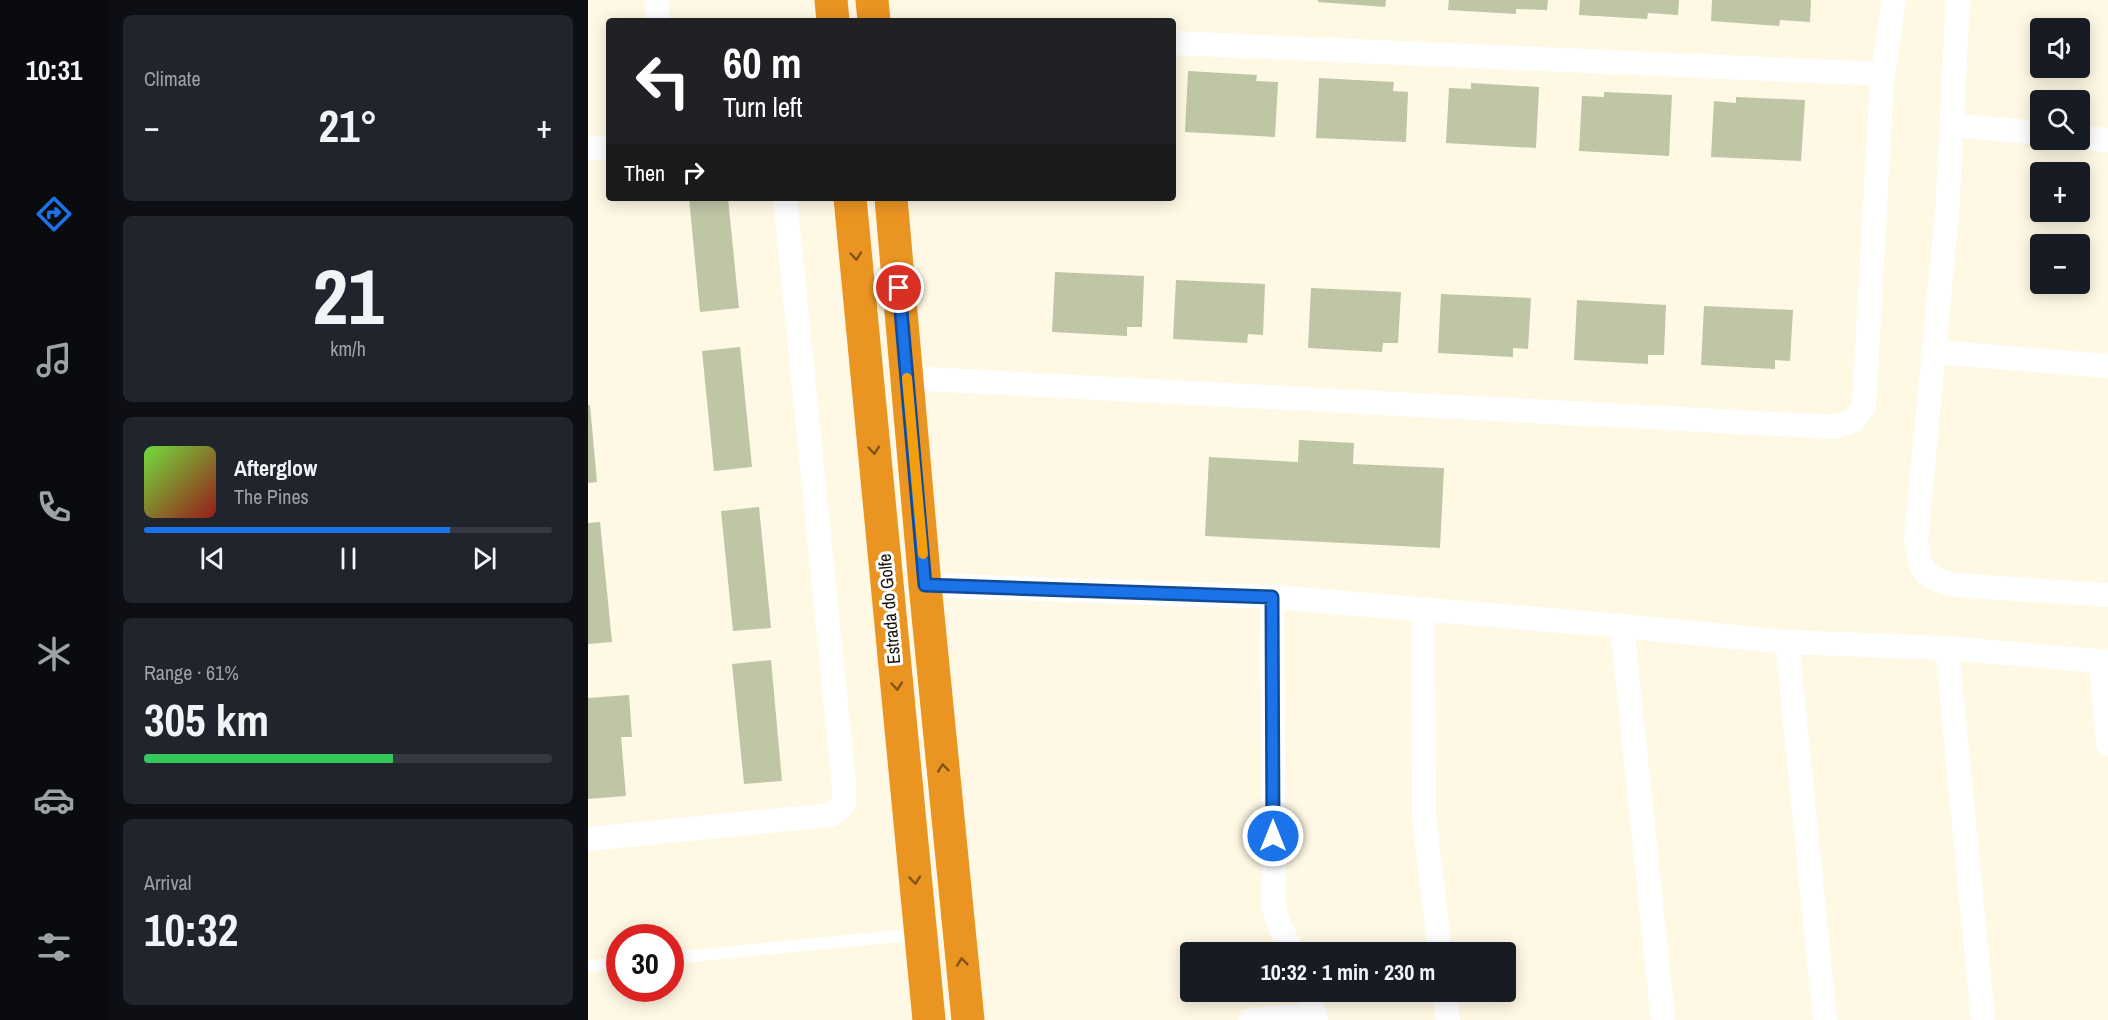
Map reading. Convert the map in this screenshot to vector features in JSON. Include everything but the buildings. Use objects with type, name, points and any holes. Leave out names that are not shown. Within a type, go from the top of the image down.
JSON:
[{"type":"highway","points":[[831,0],[833,18]]},
{"type":"highway","points":[[872,0],[874,18]]},
{"type":"highway","name":"Estrada do Golfe","points":[[850,201],[929,1020]]},
{"type":"highway","points":[[891,201],[925,585],[968,1020]]},
{"type":"street","points":[[656,0],[658,18]]},
{"type":"street","points":[[907,378],[1834,426],[1854,420],[1864,406],[1884,74],[1894,0]]},
{"type":"street","points":[[1958,0],[1947,213],[1916,540],[1920,566],[1930,578],[1954,585],[2108,595]]},
{"type":"street","points":[[1176,42],[1884,74]]},
{"type":"street","points":[[1952,125],[2030,132]]},
{"type":"street","points":[[2090,138],[2108,140]]},
{"type":"street","points":[[588,149],[606,147]]},
{"type":"street","points":[[588,839],[831,815],[844,804],[844,784],[785,201]]},
{"type":"street","points":[[1934,352],[2108,366]]},
{"type":"street","points":[[925,585],[1272,597],[1787,642],[1947,648],[2104,662],[2108,744]]},
{"type":"street","points":[[1272,597],[1274,908],[1277,925],[1286,942]]},
{"type":"street","points":[[1423,609],[1424,816],[1439,942]]},
{"type":"street","points":[[1622,626],[1663,1020]]},
{"type":"street","points":[[1787,642],[1825,1020]]},
{"type":"street","points":[[1947,648],[1983,1020]]},
{"type":"street","points":[[1251,1020],[1316,1018],[1311,1002]]},
{"type":"street","points":[[1446,1002],[1448,1020]]},
{"type":"lane","points":[[684,957],[920,933]]},
{"type":"lane","points":[[588,966],[606,964]]},
{"type":"slow traffic","points":[[907,378],[923,554]]},
{"type":"route","points":[[899,288],[925,585],[1272,597],[1273,836]]}]
